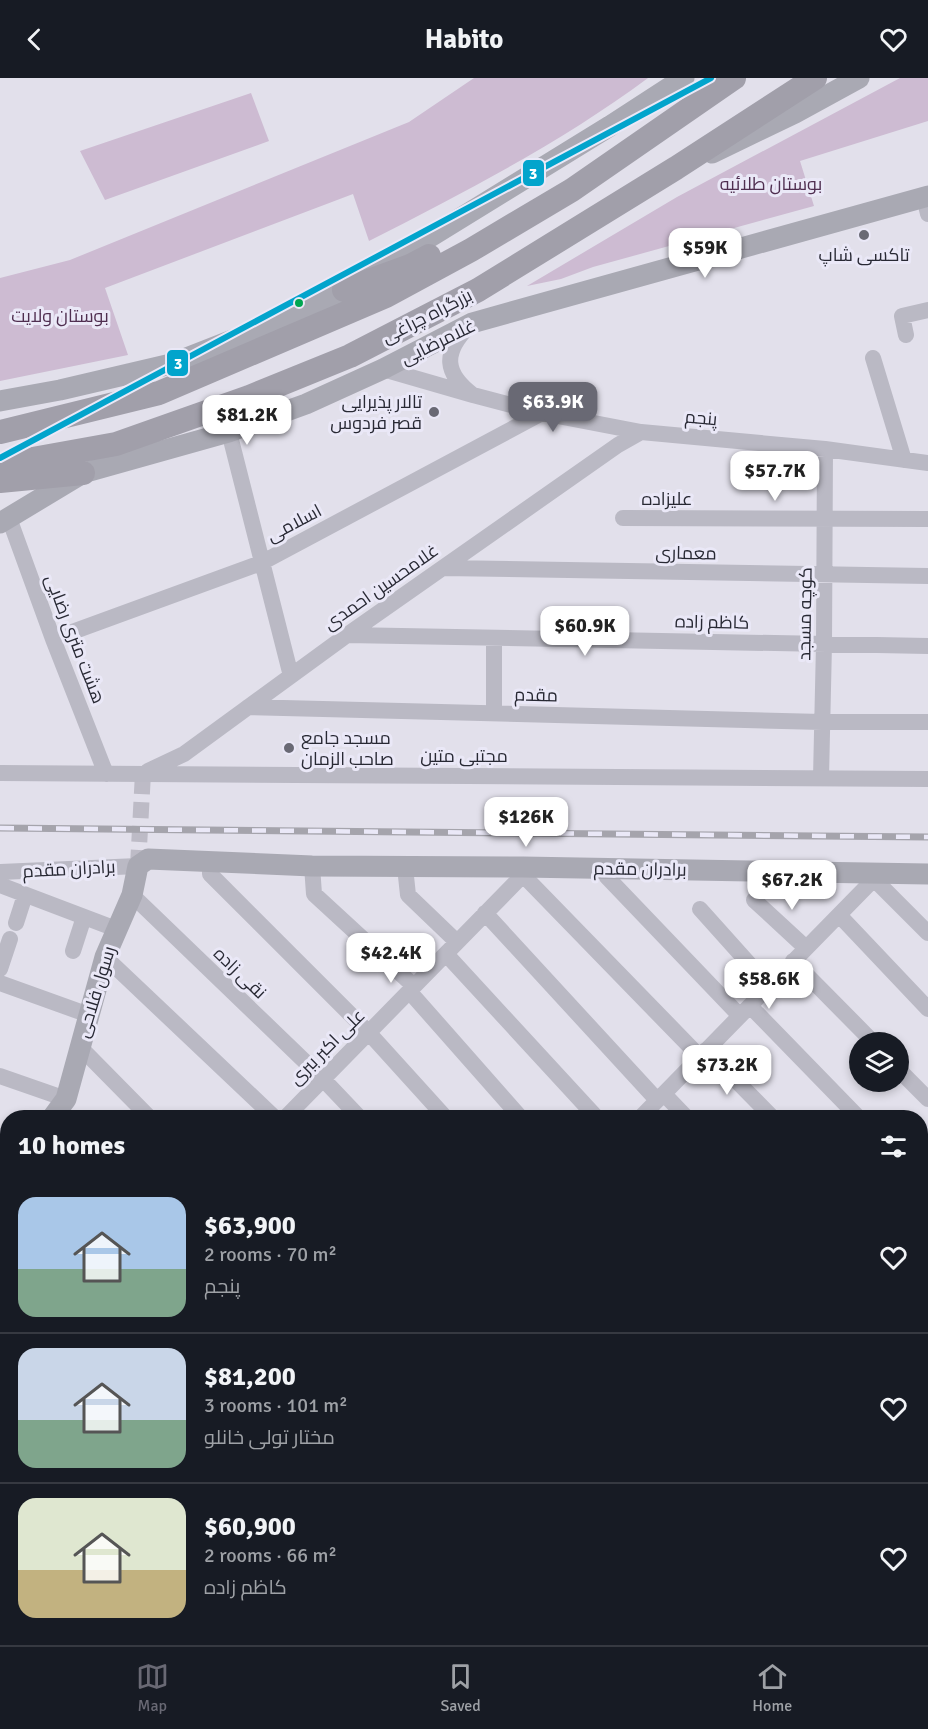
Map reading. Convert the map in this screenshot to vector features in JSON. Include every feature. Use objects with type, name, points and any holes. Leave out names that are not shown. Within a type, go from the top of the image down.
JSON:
[{"type":"highway","name":"بزرگراه چراغی","points":[[2,431],[159,393],[386,296],[471,250],[572,190],[734,78]]},
{"type":"highway","name":"بزرگراه چراغی","points":[[0,465],[116,444],[249,397],[350,356],[478,290],[676,168],[815,78]]},
{"type":"highway","points":[[344,290],[410,266],[581,167],[658,131]]},
{"type":"highway","points":[[0,482],[83,473]]},
{"type":"main road","points":[[0,401],[60,390],[171,364],[291,317],[344,290],[684,78]]},
{"type":"main road","points":[[676,168],[737,142],[859,78]]},
{"type":"main road","name":"غلامرضایی","points":[[4,520],[83,473],[229,432],[306,404],[383,369],[472,323],[927,202]]},
{"type":"main road","name":"برادران مقدم","points":[[138,866],[148,871],[210,869],[874,876],[928,874]]},
{"type":"main road","name":"رسول فلاحی","points":[[58,1110],[66,1099],[105,957],[132,895],[138,866]]},
{"type":"main road","name":"برادران مقدم","points":[[874,876],[928,881]]},
{"type":"street","points":[[906,335],[902,316],[928,310]]},
{"type":"street","points":[[472,323],[457,339],[451,350],[450,365],[454,376],[473,395]]},
{"type":"street","points":[[873,358],[904,460]]},
{"type":"street","name":"پنجم","points":[[383,369],[542,413],[641,432],[825,449],[928,463]]},
{"type":"street","name":"اسلامی","points":[[52,639],[261,563],[542,413]]},
{"type":"street","points":[[229,432],[291,676]]},
{"type":"street","name":"غلامحسین احمدی","points":[[143,773],[184,754],[347,635],[618,445],[641,432]]},
{"type":"street","name":"کوچه مسجد","points":[[821,778],[825,449]]},
{"type":"street","name":"علیزاده","points":[[623,518],[928,519]]},
{"type":"street","name":"هشت متری رضایی","points":[[4,520],[106,774]]},
{"type":"street","name":"معماری","points":[[443,568],[928,576]]},
{"type":"street","name":"کاظم زاده","points":[[347,635],[928,646]]},
{"type":"street","points":[[494,638],[494,713]]},
{"type":"street","name":"مقدم","points":[[248,707],[822,722],[928,722]]},
{"type":"street","name":"مجتبی متین","points":[[0,773],[928,779]]},
{"type":"street","name":"برادران مقدم","points":[[0,872],[138,866]]},
{"type":"street","points":[[210,869],[369,1032],[439,1110]]},
{"type":"street","points":[[312,871],[314,894],[412,988],[514,1110]]},
{"type":"street","points":[[523,871],[703,1053],[764,1110]]},
{"type":"street","name":"علی اکبر ببری","points":[[292,1110],[485,913],[523,871]]},
{"type":"street","points":[[405,872],[408,895],[590,1110]]},
{"type":"street","points":[[606,873],[745,1011],[851,1110]]},
{"type":"street","points":[[648,1110],[839,915],[874,876],[928,933]]},
{"type":"street","points":[[0,885],[116,929]]},
{"type":"street","points":[[16,923],[25,895]]},
{"type":"street","name":"نقی زاده","points":[[132,895],[352,1110]]},
{"type":"street","points":[[754,900],[806,948]]},
{"type":"street","points":[[700,909],[769,986]]},
{"type":"street","points":[[485,913],[660,1097],[677,1110]]},
{"type":"street","points":[[839,915],[928,1009]]},
{"type":"street","points":[[73,951],[84,917]]},
{"type":"street","points":[[0,969],[10,939]]},
{"type":"street","points":[[105,957],[267,1110]]},
{"type":"street","points":[[794,961],[863,1032]]},
{"type":"street","points":[[0,982],[89,1015]]},
{"type":"street","points":[[79,1046],[142,1110]]},
{"type":"street","points":[[0,1076],[66,1099]]},
{"type":"street","points":[[909,1080],[928,1099]]},
{"type":"green space","name":"بوستان ولایت","points":[[474,78],[648,78],[582,124],[547,145],[477,185],[369,241],[353,194],[105,288],[128,355],[0,381],[0,278],[70,260],[409,122]]},
{"type":"green space","name":"بوستان طلائیه","points":[[900,78],[928,78],[928,121],[800,161],[814,206],[593,267],[561,279],[527,286],[677,197]]},
{"type":"green space","points":[[251,93],[269,141],[105,200],[80,151]]},
{"type":"tunnel","points":[[138,866],[143,773]]},
{"type":"railway","points":[[0,828],[928,837]]},
{"type":"metro line","name":"3","points":[[0,458],[711,78]]},
{"type":"place","name":"تاکسی شاپ","points":[[864,235]]},
{"type":"place","name":"تالار پذیرایی قصر فردوس","points":[[434,412]]},
{"type":"place","name":"مسجد جامع صاحب الزمان","points":[[289,748]]}]
